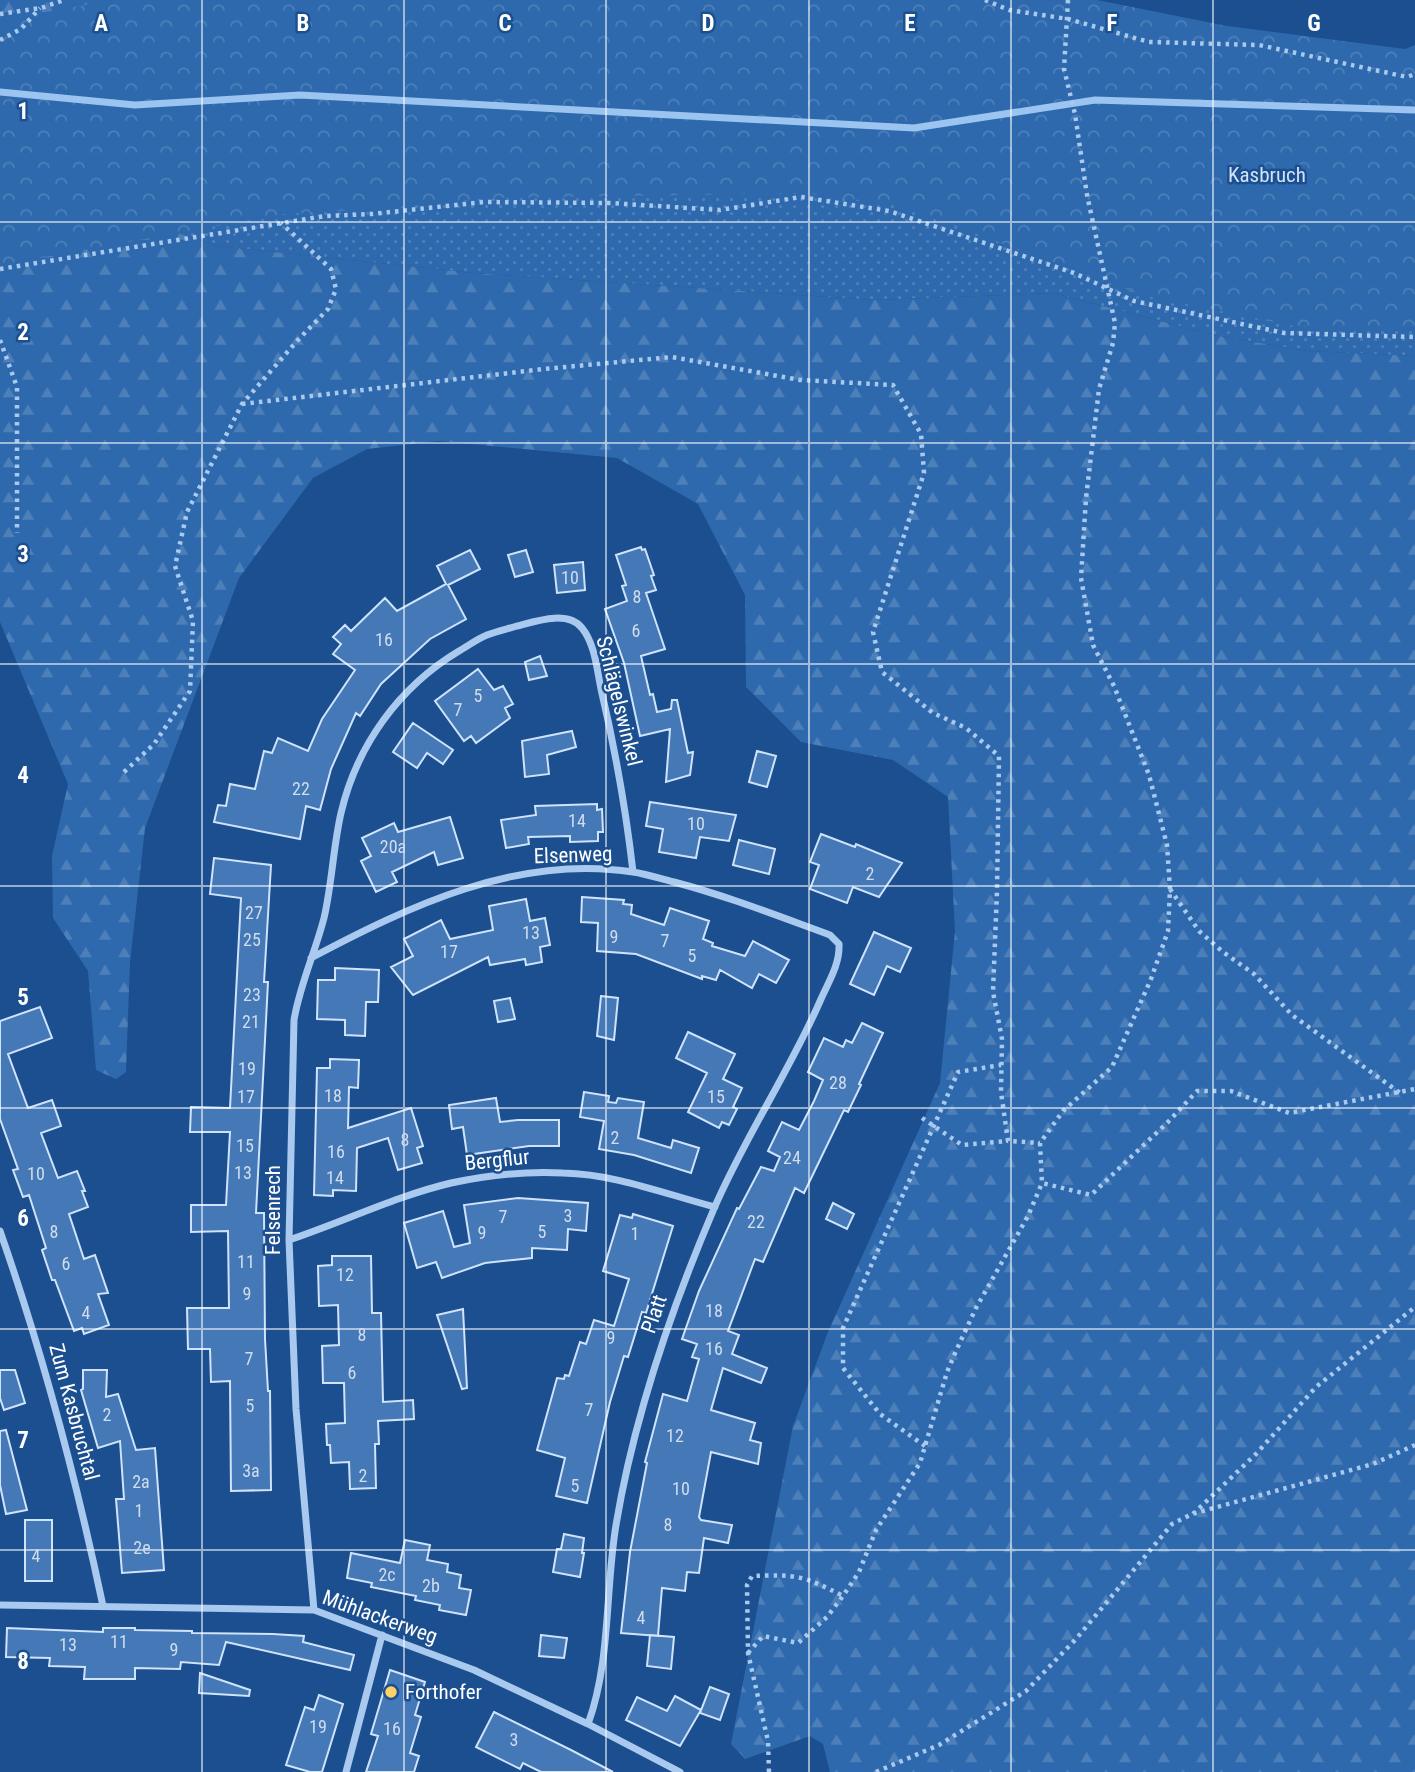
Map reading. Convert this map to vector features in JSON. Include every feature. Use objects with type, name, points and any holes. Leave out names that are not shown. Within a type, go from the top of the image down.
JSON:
[{"type":"street","name":"Schlägelswinkel","points":[[340,816],[363,750],[386,715],[416,682],[486,635],[540,620],[566,619],[582,627],[593,651],[611,730],[633,872]]},
{"type":"street","name":"Felsenrech","points":[[314,1610],[296,1409],[289,1240],[294,1020],[299,992],[324,918],[340,816]]},
{"type":"street","name":"Elsenweg","points":[[311,958],[418,904],[493,880],[547,870],[569,869],[633,872],[711,892],[830,935],[839,944]]},
{"type":"street","name":"Platt","points":[[588,1724],[600,1684],[616,1526],[648,1387],[668,1326],[715,1207],[813,1018],[839,957],[839,944]]},
{"type":"street","name":"Bergflur","points":[[289,1240],[450,1184],[507,1174],[565,1173],[625,1181],[715,1207]]},
{"type":"street","name":"Zum Kasbruchtal","points":[[0,1231],[52,1391],[103,1606]]},
{"type":"street","name":"Mühlackerweg","points":[[0,1605],[314,1610],[474,1670],[588,1724],[680,1772]]},
{"type":"street","points":[[346,1772],[382,1635]]},
{"type":"path","points":[[0,14],[41,8],[64,0]]},
{"type":"path","points":[[985,0],[1009,10],[1068,19],[1149,42],[1259,45],[1408,78],[1415,74]]},
{"type":"path","points":[[748,1653],[763,1636],[798,1643],[827,1617],[859,1572],[876,1530],[920,1463],[947,1373],[976,1308],[1028,1216],[1042,1183],[1040,1143],[1063,1111],[1112,1067],[1151,979],[1168,932],[1170,889],[1167,845],[1149,775],[1114,686],[1093,645],[1081,578],[1086,498],[1099,389],[1113,343],[1115,323],[1087,195],[1075,114],[1064,69],[1068,0]]},
{"type":"path","points":[[0,40],[21,29],[41,8]]},
{"type":"path","points":[[0,269],[325,216],[372,215],[484,202],[610,203],[720,210],[801,197],[889,211],[1074,273],[1134,301],[1284,333],[1415,337]]},
{"type":"path","points":[[124,772],[154,744],[190,691],[193,621],[174,566],[187,512],[242,404],[328,309],[336,289],[331,269],[281,223]]},
{"type":"path","points":[[0,340],[17,387],[17,533]]},
{"type":"path","points":[[242,404],[672,357],[800,380],[893,384],[921,434],[924,473],[873,632],[882,672],[933,713],[966,728],[999,756],[993,992],[1002,1039],[1000,1092],[1008,1141]]},
{"type":"path","points":[[1170,889],[1199,931],[1254,974],[1292,1015],[1401,1093]]},
{"type":"path","points":[[925,1446],[880,1414],[843,1368],[844,1328],[958,1072],[1001,1065]]},
{"type":"path","points":[[1042,1183],[1091,1195],[1197,1091],[1231,1091],[1289,1112],[1415,1089]]},
{"type":"path","points":[[922,1118],[962,1146],[1008,1141],[1040,1143]]},
{"type":"path","points":[[1192,1514],[1256,1454],[1316,1387],[1415,1307]]},
{"type":"path","points":[[876,1772],[939,1745],[1026,1691],[1076,1639],[1172,1524],[1192,1514],[1373,1464],[1415,1445]]},
{"type":"path","points":[[769,1772],[768,1741],[748,1653],[747,1585],[752,1576],[787,1574],[807,1578],[843,1597]]},
{"type":"green space","points":[[0,0],[334,0],[0,22]]},
{"type":"green space","name":"Kasbruch","points":[[114,0],[1097,0],[1227,26],[1405,49],[1415,45],[1415,331],[1293,326],[1142,295],[899,205],[804,193],[486,198],[377,209],[284,214],[0,265],[0,20]]},
{"type":"green space","name":"Kasbruch","points":[[334,0],[469,0],[1415,154],[1415,356],[1307,351],[1214,335],[1053,293],[875,300],[473,273],[218,246],[100,208],[0,22]]},
{"type":"green space","points":[[0,166],[100,208],[218,246],[473,273],[875,300],[1053,293],[1214,335],[1307,351],[1415,356],[1415,1772],[830,1772],[823,1744],[810,1736],[745,1759],[731,1744],[793,1426],[828,1332],[940,1083],[955,931],[948,797],[893,760],[801,742],[746,687],[745,595],[698,504],[617,458],[439,441],[367,449],[313,478],[239,578],[145,828],[130,962],[126,1072],[116,1079],[96,1070],[88,971],[53,918],[52,856],[68,784],[0,622]]},
{"type":"building","points":[[641,547],[642,550],[645,549],[654,575],[651,576],[656,590],[646,593],[665,649],[641,656],[650,695],[653,694],[657,712],[671,709],[672,700],[677,700],[688,753],[693,752],[690,775],[666,782],[670,729],[640,736],[624,663],[605,609],[627,601],[622,586],[626,585],[616,555]]},
{"type":"building","points":[[470,550],[480,569],[448,585],[466,619],[430,639],[381,684],[360,716],[356,713],[331,769],[320,810],[306,806],[300,839],[214,822],[218,805],[226,806],[230,784],[255,789],[264,751],[272,753],[278,738],[308,751],[322,719],[355,670],[333,654],[341,644],[333,637],[345,625],[351,631],[385,598],[397,611],[446,584],[437,566]]},
{"type":"building","points":[[526,550],[533,572],[515,577],[508,555]]},
{"type":"building","points":[[583,562],[585,590],[557,593],[554,565]]},
{"type":"building","points":[[540,656],[547,676],[529,680],[525,662]]},
{"type":"building","points":[[478,669],[494,690],[503,686],[513,704],[505,708],[510,718],[476,743],[471,736],[464,741],[435,701]]},
{"type":"building","points":[[413,723],[453,750],[443,764],[427,753],[417,768],[393,752]]},
{"type":"building","points":[[572,731],[576,747],[547,755],[549,774],[525,777],[522,741]]},
{"type":"building","points":[[757,751],[776,756],[767,787],[749,782]]},
{"type":"building","points":[[650,802],[736,815],[729,841],[700,837],[696,858],[659,852],[663,829],[646,826]]},
{"type":"building","points":[[597,804],[597,810],[602,809],[603,832],[598,832],[598,841],[570,842],[570,836],[528,837],[529,844],[506,848],[501,820],[536,815],[535,806]]},
{"type":"building","points":[[450,817],[463,858],[438,865],[434,852],[392,872],[397,882],[376,892],[361,861],[371,856],[362,838],[394,823],[398,832]]},
{"type":"building","points":[[821,834],[855,847],[856,844],[902,863],[879,897],[853,887],[847,903],[810,889],[819,865],[810,862]]},
{"type":"building","points":[[739,840],[775,849],[769,874],[733,865]]},
{"type":"building","points":[[214,858],[271,865],[256,1213],[264,1213],[265,1339],[270,1391],[271,1490],[231,1491],[230,1381],[211,1382],[210,1349],[188,1349],[187,1308],[229,1308],[228,1231],[191,1232],[191,1205],[226,1205],[230,1132],[190,1132],[191,1107],[230,1108],[241,898],[210,894]]},
{"type":"building","points":[[582,897],[624,900],[623,904],[632,905],[631,914],[664,925],[670,908],[709,921],[703,939],[713,943],[712,946],[745,956],[753,941],[789,960],[776,983],[759,974],[752,988],[720,970],[716,980],[702,976],[702,979],[636,954],[597,951],[598,923],[581,922]]},
{"type":"building","points":[[526,899],[530,921],[545,918],[550,945],[540,947],[542,962],[526,965],[525,959],[490,965],[488,957],[413,995],[391,967],[413,956],[404,939],[441,920],[450,939],[493,930],[489,906]]},
{"type":"building","points":[[874,932],[911,948],[900,972],[887,966],[874,995],[850,984]]},
{"type":"building","points":[[335,968],[379,970],[378,1002],[366,1002],[365,1036],[345,1035],[345,1020],[317,1019],[318,980],[335,980]]},
{"type":"building","points":[[601,996],[618,998],[614,1040],[597,1036]]},
{"type":"building","points":[[510,998],[515,1019],[498,1022],[494,1001]]},
{"type":"building","points":[[40,1007],[52,1038],[8,1054],[28,1108],[52,1100],[61,1126],[41,1133],[58,1178],[77,1171],[85,1191],[82,1191],[88,1207],[69,1214],[84,1259],[95,1255],[108,1293],[98,1294],[109,1325],[84,1334],[82,1328],[74,1331],[55,1280],[52,1280],[42,1250],[46,1248],[29,1195],[23,1197],[13,1170],[18,1169],[0,1119],[0,1021]]},
{"type":"building","points":[[862,1023],[883,1033],[859,1084],[861,1085],[848,1112],[844,1110],[804,1193],[795,1188],[763,1262],[755,1259],[728,1331],[739,1335],[732,1354],[767,1368],[761,1383],[723,1368],[711,1410],[755,1423],[750,1440],[761,1443],[758,1464],[711,1452],[699,1517],[701,1520],[732,1525],[728,1543],[704,1538],[699,1573],[687,1572],[685,1591],[662,1588],[658,1636],[621,1633],[630,1552],[647,1463],[645,1462],[663,1394],[687,1401],[699,1359],[692,1357],[697,1344],[682,1339],[699,1291],[737,1208],[739,1209],[761,1167],[774,1171],[780,1157],[768,1151],[782,1122],[799,1130],[814,1101],[823,1080],[808,1072],[824,1038],[843,1047],[846,1040],[852,1043]]},
{"type":"building","points":[[688,1032],[735,1054],[723,1079],[742,1088],[733,1107],[737,1109],[729,1125],[722,1122],[719,1128],[688,1112],[707,1073],[676,1058]]},
{"type":"building","points":[[330,1059],[359,1060],[358,1088],[349,1087],[348,1128],[411,1108],[423,1146],[417,1148],[422,1163],[398,1170],[388,1138],[357,1148],[356,1191],[333,1190],[333,1196],[314,1195],[317,1068],[330,1068]]},
{"type":"building","points":[[584,1092],[609,1096],[608,1102],[616,1103],[618,1098],[644,1102],[638,1138],[671,1148],[673,1140],[699,1148],[691,1173],[634,1155],[599,1149],[604,1121],[580,1117]]},
{"type":"building","points":[[496,1098],[500,1122],[559,1120],[559,1146],[529,1146],[467,1155],[463,1127],[452,1129],[449,1105]]},
{"type":"building","points":[[518,1198],[588,1203],[586,1231],[568,1229],[567,1250],[532,1248],[532,1258],[485,1263],[442,1278],[436,1262],[417,1268],[404,1223],[443,1211],[454,1247],[470,1243],[464,1205]]},
{"type":"building","points":[[833,1203],[854,1214],[847,1229],[826,1219]]},
{"type":"building","points":[[633,1214],[673,1226],[646,1313],[642,1312],[628,1357],[624,1356],[610,1402],[587,1503],[556,1496],[565,1458],[537,1450],[557,1378],[564,1379],[565,1375],[569,1376],[580,1342],[586,1344],[594,1320],[614,1326],[629,1279],[603,1271],[620,1215],[632,1218]]},
{"type":"building","points":[[332,1256],[371,1256],[372,1313],[381,1313],[383,1402],[413,1400],[414,1419],[378,1421],[379,1444],[375,1444],[376,1488],[350,1489],[349,1462],[331,1463],[330,1445],[327,1445],[326,1424],[345,1423],[344,1383],[323,1383],[322,1346],[339,1345],[338,1305],[319,1306],[318,1266],[332,1265]]},
{"type":"building","points":[[463,1309],[467,1388],[462,1389],[437,1315]]},
{"type":"building","points":[[0,1370],[15,1370],[25,1403],[4,1410],[0,1398]]},
{"type":"building","points":[[83,1370],[107,1370],[106,1397],[118,1394],[136,1450],[155,1448],[164,1570],[122,1573],[116,1499],[124,1499],[120,1441],[98,1448],[81,1390]]},
{"type":"building","points":[[6,1430],[27,1510],[6,1514],[0,1485],[0,1431]]},
{"type":"building","points":[[25,1520],[52,1520],[52,1581],[25,1581]]},
{"type":"building","points":[[564,1534],[584,1538],[580,1577],[553,1572],[557,1549],[561,1549]]},
{"type":"building","points":[[405,1540],[430,1545],[427,1560],[448,1564],[447,1572],[461,1575],[459,1588],[471,1590],[466,1615],[439,1610],[440,1605],[415,1600],[416,1596],[371,1587],[372,1583],[347,1578],[351,1553],[400,1563]]},
{"type":"building","points":[[7,1628],[103,1632],[103,1628],[135,1628],[192,1633],[304,1636],[303,1642],[354,1655],[350,1670],[226,1642],[219,1665],[181,1662],[180,1669],[135,1668],[135,1679],[84,1679],[85,1667],[49,1666],[50,1658],[6,1657]]},
{"type":"building","points":[[541,1635],[567,1638],[564,1658],[539,1656]]},
{"type":"building","points":[[650,1635],[674,1637],[671,1669],[647,1666]]},
{"type":"building","points":[[390,1670],[425,1682],[415,1715],[421,1717],[410,1753],[419,1756],[414,1772],[366,1772],[378,1736],[371,1734]]},
{"type":"building","points":[[200,1673],[250,1690],[249,1696],[199,1693]]},
{"type":"building","points":[[710,1687],[729,1694],[720,1720],[700,1713]]},
{"type":"building","points":[[319,1695],[343,1704],[322,1772],[310,1772],[286,1765],[305,1707],[314,1710]]},
{"type":"building","points":[[675,1696],[701,1710],[680,1746],[626,1720],[637,1697],[667,1711]]},
{"type":"building","points":[[494,1712],[613,1772],[541,1772],[523,1763],[520,1769],[476,1747]]},
{"type":"waterway","points":[[0,92],[135,105],[300,95],[914,128],[1095,100],[1415,110]]},
{"type":"place","name":"Forthofer","points":[[391,1692]]}]
